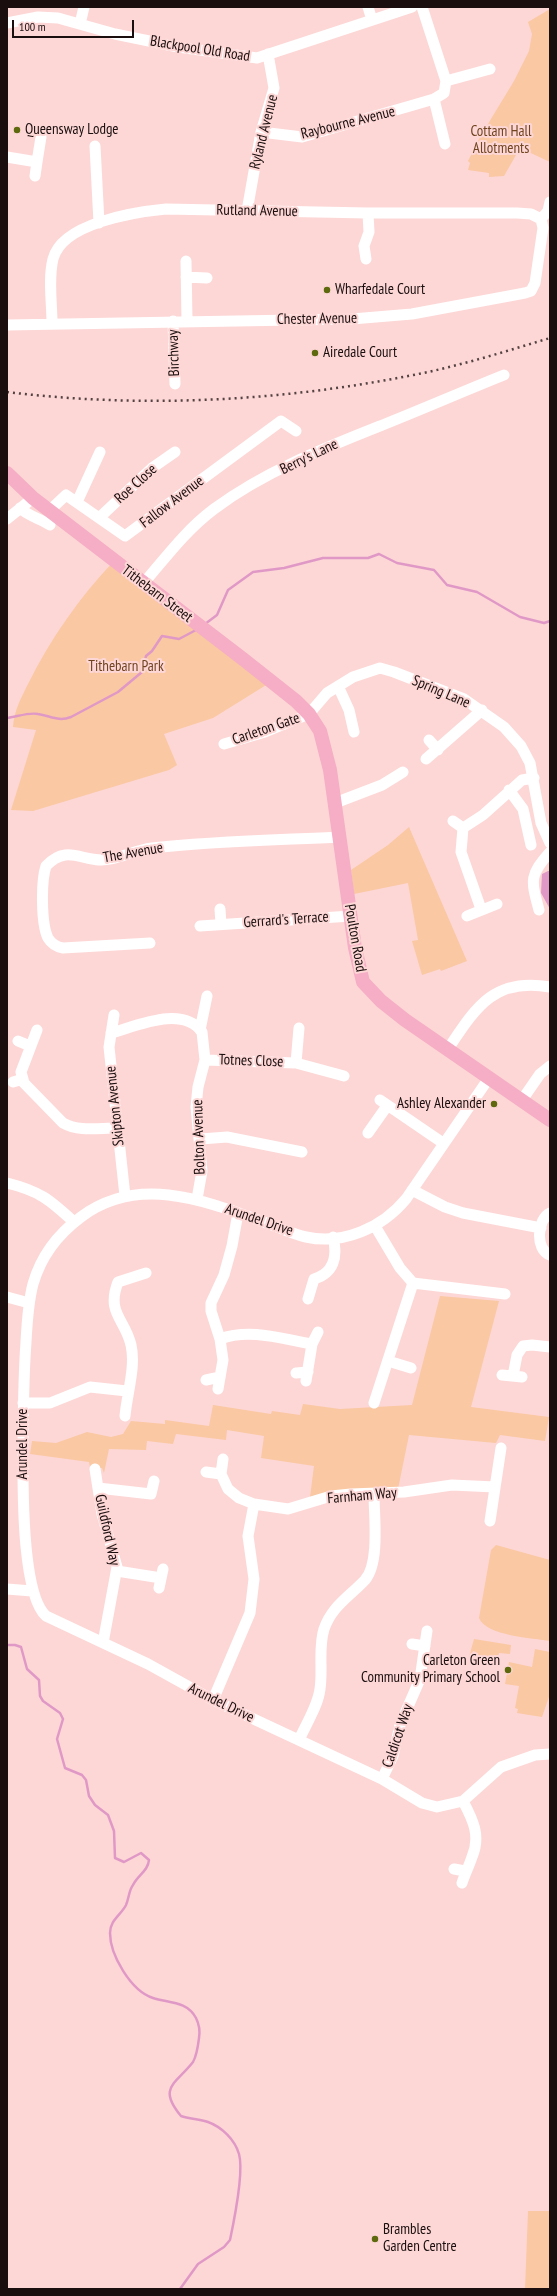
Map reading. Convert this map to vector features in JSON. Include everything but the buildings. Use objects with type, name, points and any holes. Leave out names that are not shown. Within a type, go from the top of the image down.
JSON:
[{"type":"main road","name":"Tithebarn Street","points":[[7,473],[33,498],[50,518],[114,561],[296,701],[309,714]]},
{"type":"main road","name":"Poulton Road","points":[[309,714],[320,731],[335,803],[355,948],[362,977],[367,987],[405,1020],[550,1120]]},
{"type":"street","points":[[80,24],[84,7]]},
{"type":"street","points":[[368,7],[372,20]]},
{"type":"street","name":"Blackpool Old Road","points":[[7,22],[38,17],[58,18],[115,34],[178,47],[249,58],[268,54],[412,7]]},
{"type":"street","points":[[422,7],[446,81],[444,93],[434,99],[445,144]]},
{"type":"street","name":"Ryland Avenue","points":[[247,211],[261,132],[265,116],[271,103],[274,88],[268,54]]},
{"type":"street","points":[[446,81],[490,69]]},
{"type":"street","name":"Raybourne Avenue","points":[[261,132],[302,137],[434,99]]},
{"type":"street","points":[[35,176],[41,136]]},
{"type":"street","points":[[95,146],[100,223]]},
{"type":"street","points":[[7,157],[37,162]]},
{"type":"street","name":"Chester Avenue","points":[[7,325],[352,319],[412,314],[525,293],[531,291],[535,283],[543,228],[541,219],[548,211],[550,202]]},
{"type":"street","name":"Rutland Avenue","points":[[52,324],[53,258],[63,241],[80,230],[141,212],[166,209],[368,213],[517,213],[532,214],[541,219]]},
{"type":"street","points":[[366,259],[364,246],[369,232],[368,213]]},
{"type":"street","points":[[186,262],[187,321]]},
{"type":"street","points":[[186,277],[207,278]]},
{"type":"street","name":"Birchway","points":[[173,321],[176,384]]},
{"type":"street","name":"Berry's Lane","points":[[143,584],[162,559],[193,527],[215,508],[253,484],[344,440],[504,375]]},
{"type":"street","name":"Fallow Avenue","points":[[50,518],[66,495],[124,536],[281,421],[296,431]]},
{"type":"street","points":[[77,502],[100,452]]},
{"type":"street","name":"Roe Close","points":[[99,518],[152,468],[175,452]]},
{"type":"street","points":[[7,519],[33,498]]},
{"type":"street","points":[[20,508],[25,514],[50,518]]},
{"type":"street","name":"Spring Lane","points":[[309,714],[327,693],[353,677],[380,668],[464,699],[482,710],[504,727],[521,746],[530,763],[546,822],[550,843]]},
{"type":"street","points":[[338,686],[349,710],[354,732]]},
{"type":"street","points":[[426,759],[482,710]]},
{"type":"street","name":"Carleton Gate","points":[[224,744],[265,732],[309,714]]},
{"type":"street","points":[[429,740],[438,750]]},
{"type":"street","points":[[335,803],[382,785],[402,772]]},
{"type":"street","points":[[463,828],[483,815],[509,790],[522,780],[534,778]]},
{"type":"street","points":[[509,790],[523,809],[531,845]]},
{"type":"street","points":[[453,821],[463,828]]},
{"type":"street","points":[[463,828],[461,852],[481,909]]},
{"type":"street","name":"The Avenue","points":[[150,943],[135,939],[63,948],[51,942],[48,939],[43,917],[46,866],[56,857],[68,854],[87,859],[110,860],[150,848],[340,837]]},
{"type":"street","points":[[539,910],[532,884],[537,866],[550,852]]},
{"type":"street","points":[[467,916],[496,904]]},
{"type":"street","name":"Gerrard's Terrace","points":[[220,909],[222,924]]},
{"type":"street","name":"Gerrard's Terrace","points":[[200,926],[351,916]]},
{"type":"street","points":[[448,1049],[467,1022],[489,997],[513,985],[526,984],[550,987]]},
{"type":"street","name":"Bolton Avenue","points":[[197,1199],[202,1171],[201,1139],[196,1107],[198,1087],[205,1060],[204,1040],[200,1030],[207,996]]},
{"type":"street","name":"Skipton Avenue","points":[[114,1015],[109,1047],[125,1196]]},
{"type":"street","points":[[111,1033],[171,1019],[188,1021],[200,1030]]},
{"type":"street","name":"Totnes Close","points":[[296,1063],[299,1028]]},
{"type":"street","points":[[37,1030],[18,1080],[24,1083],[38,1100],[67,1125],[79,1129],[117,1128]]},
{"type":"street","points":[[18,1041],[30,1046]]},
{"type":"street","name":"Totnes Close","points":[[205,1060],[296,1063],[328,1067],[344,1076]]},
{"type":"street","points":[[522,1100],[540,1074],[550,1066]]},
{"type":"street","name":"Arundel Drive","points":[[489,1078],[412,1190],[397,1209],[375,1226],[348,1236],[333,1238],[307,1237],[197,1199],[151,1193],[125,1196],[89,1211],[74,1222],[59,1237],[45,1255],[38,1269],[28,1303],[23,1403],[24,1512],[32,1591],[40,1609],[46,1616],[148,1664],[213,1700],[382,1779],[422,1803],[437,1807],[463,1801],[501,1767],[535,1755],[550,1754]]},
{"type":"street","points":[[368,1133],[384,1103],[443,1143]]},
{"type":"street","points":[[201,1139],[227,1136],[285,1143],[302,1152]]},
{"type":"street","points":[[7,1183],[45,1196],[74,1222]]},
{"type":"street","points":[[412,1190],[445,1207],[463,1213],[541,1228]]},
{"type":"street","points":[[218,1389],[222,1360],[220,1339],[211,1311],[211,1303],[224,1275],[232,1246],[238,1213]]},
{"type":"street","points":[[550,1213],[547,1214],[541,1228],[541,1247],[550,1255]]},
{"type":"street","points":[[375,1226],[400,1268],[413,1284],[505,1294]]},
{"type":"street","points":[[308,1299],[314,1279],[323,1276],[330,1270],[336,1247],[333,1238]]},
{"type":"street","points":[[125,1416],[127,1391],[132,1362],[131,1344],[113,1302],[115,1278],[146,1273]]},
{"type":"street","points":[[374,1403],[413,1284]]},
{"type":"street","points":[[7,1297],[28,1303]]},
{"type":"street","points":[[296,1374],[307,1377],[312,1344],[318,1332]]},
{"type":"street","points":[[220,1339],[238,1334],[262,1335],[312,1344]]},
{"type":"street","points":[[513,1376],[517,1355],[523,1346],[550,1347]]},
{"type":"street","points":[[388,1361],[411,1368]]},
{"type":"street","points":[[206,1380],[220,1377]]},
{"type":"street","points":[[23,1403],[50,1402],[90,1387],[127,1391]]},
{"type":"street","points":[[490,1521],[501,1448]]},
{"type":"street","points":[[206,1472],[221,1474],[223,1459]]},
{"type":"street","name":"Guildford Way","points":[[95,1469],[102,1514],[116,1561],[117,1571],[103,1643]]},
{"type":"street","name":"Farnham Way","points":[[221,1474],[228,1489],[239,1498],[254,1504],[288,1509],[331,1496],[422,1491],[452,1485],[495,1487]]},
{"type":"street","name":"Guildford Way","points":[[98,1488],[148,1494],[152,1492],[154,1481]]},
{"type":"street","points":[[299,1740],[320,1691],[321,1645],[329,1616],[336,1606],[365,1580],[373,1560],[374,1494]]},
{"type":"street","points":[[213,1700],[250,1613],[254,1579],[248,1536],[254,1504]]},
{"type":"street","points":[[117,1571],[161,1578]]},
{"type":"street","points":[[7,1589],[32,1591]]},
{"type":"street","name":"Caldicot Way","points":[[382,1779],[393,1756],[400,1725],[420,1679],[427,1632]]},
{"type":"street","points":[[412,1644],[425,1646]]},
{"type":"street","points":[[462,1883],[460,1870],[473,1856],[477,1834],[474,1822],[463,1801]]},
{"type":"green space","name":"Cottam Hall Allotments","points":[[550,9],[550,162],[520,148],[504,176],[489,177],[489,173],[468,170],[470,163],[468,161],[480,137],[514,81],[529,51],[532,34],[528,22]]},
{"type":"green space","name":"Tithebarn Park","points":[[114,561],[271,682],[213,718],[164,734],[177,765],[169,770],[33,811],[11,810],[36,730],[13,727],[18,705],[37,667],[66,619],[89,589]]},
{"type":"green space","points":[[409,827],[467,961],[441,971],[440,969],[422,975],[412,941],[418,940],[408,883],[354,894],[351,870],[388,845]]},
{"type":"green space","points":[[440,1296],[499,1301],[471,1407],[549,1417],[545,1441],[500,1435],[496,1443],[409,1435],[398,1489],[310,1497],[314,1466],[261,1458],[264,1436],[227,1430],[226,1440],[176,1434],[173,1444],[147,1441],[146,1450],[109,1449],[104,1473],[102,1468],[90,1467],[89,1462],[30,1454],[32,1441],[56,1443],[87,1432],[111,1437],[123,1434],[131,1421],[165,1424],[165,1420],[209,1426],[213,1405],[271,1414],[272,1411],[300,1415],[303,1404],[340,1409],[412,1405]]},
{"type":"green space","points":[[496,1545],[550,1560],[550,1641],[500,1632],[483,1624],[479,1618],[491,1550]]},
{"type":"green space","points":[[474,1639],[511,1645],[510,1654],[499,1653],[496,1666],[475,1658],[476,1652],[473,1651],[471,1658],[469,1657]]},
{"type":"green space","points":[[535,1649],[550,1652],[550,1694],[542,1717],[517,1713],[518,1709],[515,1708],[519,1686],[505,1684],[509,1662],[532,1667]]},
{"type":"green space","points":[[528,2211],[550,2211],[550,2288],[525,2289]]},
{"type":"shaded area","points":[[550,871],[550,909],[541,893],[542,874]]},
{"type":"waterway","points":[[205,624],[217,615],[228,590],[253,572],[284,568],[323,558],[368,558],[379,554],[397,563],[434,570],[447,585],[477,592],[520,617],[544,623],[550,621]]},
{"type":"waterway","points":[[7,718],[27,714],[43,715],[58,719],[71,717],[118,692],[142,672],[146,656],[152,651],[162,636],[179,639],[196,630]]},
{"type":"waterway","points":[[7,1645],[21,1647],[27,1669],[39,1680],[40,1696],[43,1701],[60,1713],[63,1719],[57,1739],[65,1768],[82,1775],[86,1780],[89,1796],[95,1805],[108,1815],[114,1831],[115,1858],[124,1862],[141,1853],[149,1860],[147,1867],[132,1887],[124,1909],[110,1928],[111,1942],[123,1971],[137,1988],[153,1998],[188,2008],[196,2018],[199,2025],[198,2047],[193,2062],[172,2086],[170,2098],[181,2116],[208,2122],[223,2131],[231,2139],[239,2154],[239,2184],[230,2240],[224,2247],[198,2264],[180,2289]]},
{"type":"railway","points":[[7,392],[59,397],[165,401],[271,396],[324,390],[428,372],[550,338]]},
{"type":"place","name":"Queensway Lodge","points":[[17,130]]},
{"type":"place","name":"Wharfedale Court","points":[[327,290]]},
{"type":"place","name":"Airedale Court","points":[[315,353]]},
{"type":"place","name":"Ashley Alexander","points":[[494,1104]]},
{"type":"place","name":"Carleton Green Community Primary School","points":[[508,1670]]},
{"type":"place","name":"Brambles Garden Centre","points":[[375,2239]]}]
